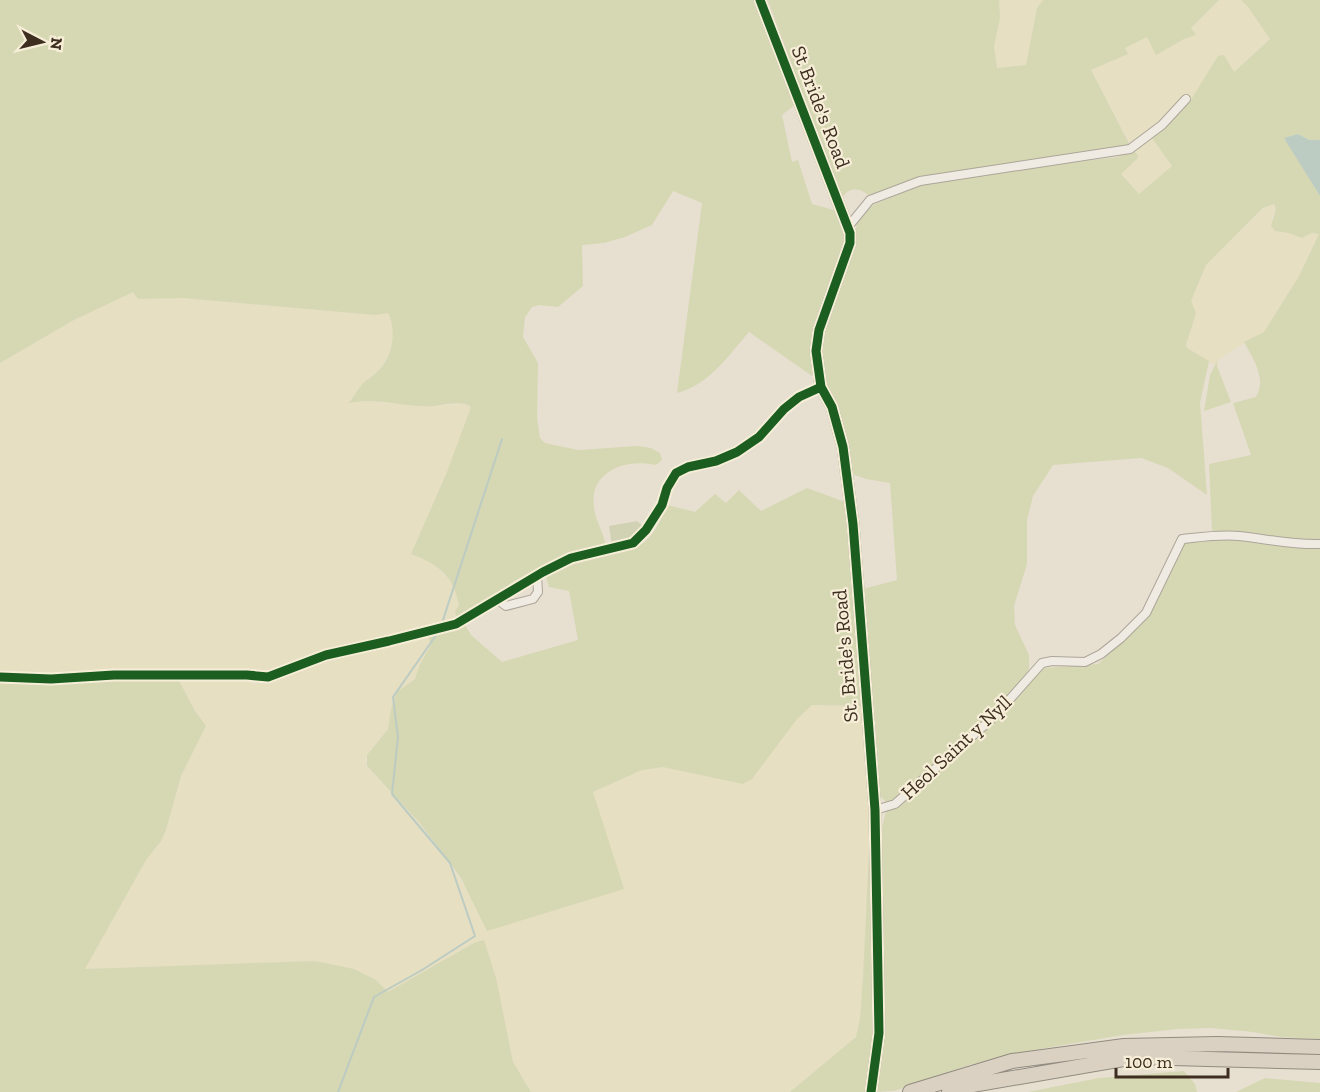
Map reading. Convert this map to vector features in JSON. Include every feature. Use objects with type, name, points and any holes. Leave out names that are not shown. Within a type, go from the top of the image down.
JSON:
[{"type":"highway","points":[[910,1092],[1012,1061],[1124,1046],[1217,1044],[1320,1047]]},
{"type":"highway","points":[[949,1092],[967,1086],[1135,1057],[1320,1062]]},
{"type":"street","name":"St Bride's Road","points":[[760,0],[848,227]]},
{"type":"street","points":[[848,227],[870,200],[920,181],[1130,149],[1162,125],[1186,99]]},
{"type":"street","name":"St. Bride's Road","points":[[848,227],[850,243],[819,330],[816,351],[821,387],[832,407],[843,447],[853,524],[875,810],[879,1033],[871,1092]]},
{"type":"street","points":[[0,677],[51,680],[114,675],[268,677],[326,655],[461,622],[537,576],[582,554],[633,543],[646,530],[662,505],[667,488],[676,473],[737,452],[759,437],[784,409],[799,397],[821,387]]},
{"type":"street","name":"Heol Saint y Nyll","points":[[875,810],[895,804],[995,716],[1042,663],[1052,660],[1085,662],[1101,654],[1121,638],[1146,612],[1182,539],[1211,535],[1239,536],[1275,542],[1320,544]]},
{"type":"street","points":[[498,600],[506,606],[533,599],[538,592],[537,576]]},
{"type":"shaded area","points":[[999,0],[1043,0],[1037,8],[1026,65],[997,68],[994,46],[1000,18]]},
{"type":"shaded area","points":[[1219,0],[1241,0],[1270,38],[1234,72],[1224,55],[1207,74],[1189,104],[1152,138],[1172,166],[1139,194],[1120,174],[1138,158],[1137,153],[1091,70],[1127,54],[1124,48],[1147,37],[1157,54],[1195,35],[1191,28]]},
{"type":"shaded area","points":[[1298,134],[1309,140],[1320,140],[1320,196],[1284,138]]},
{"type":"shaded area","points":[[1270,204],[1274,204],[1276,209],[1272,218],[1289,233],[1306,236],[1312,233],[1319,234],[1299,276],[1264,332],[1225,355],[1214,365],[1187,348],[1191,301],[1206,265]]},
{"type":"shaded area","points":[[133,291],[138,299],[183,298],[375,315],[388,312],[393,328],[389,355],[380,369],[362,384],[359,401],[428,406],[462,404],[471,407],[447,472],[411,554],[433,562],[456,588],[459,605],[457,619],[386,639],[331,650],[283,670],[266,673],[69,677],[0,675],[0,363],[74,320]]},
{"type":"shaded area","points":[[428,635],[431,645],[420,664],[418,674],[415,679],[397,692],[391,709],[388,729],[365,760],[367,767],[419,822],[467,889],[593,792],[642,770],[663,767],[677,769],[797,719],[812,705],[863,706],[870,827],[863,977],[856,1037],[790,1092],[531,1092],[513,1062],[508,1036],[474,943],[388,992],[376,980],[354,969],[315,961],[84,969],[146,860],[161,841],[181,776],[206,726],[195,711],[177,677],[243,678],[250,680],[253,684],[278,679],[317,660]]},
{"type":"green space","points":[[0,0],[757,0],[797,103],[782,115],[792,162],[798,160],[812,204],[837,211],[845,231],[844,252],[812,355],[812,376],[749,332],[708,377],[677,393],[702,203],[673,191],[652,225],[604,243],[582,245],[583,286],[558,307],[539,305],[532,307],[525,317],[523,337],[538,363],[537,418],[540,438],[545,443],[578,450],[638,446],[651,448],[660,453],[662,460],[656,465],[645,463],[622,466],[612,470],[597,484],[594,507],[606,548],[585,550],[557,561],[457,619],[455,612],[459,605],[457,595],[449,579],[437,567],[411,554],[447,472],[471,407],[458,403],[423,406],[371,401],[349,403],[363,383],[378,371],[387,358],[393,335],[388,313],[375,315],[183,298],[138,299],[133,292],[74,320],[0,363]]},
{"type":"green space","points":[[768,0],[999,0],[1000,18],[994,46],[997,68],[1026,65],[1037,8],[1043,0],[1219,0],[1191,28],[1196,35],[1156,55],[1147,37],[1125,48],[1128,54],[1091,70],[1131,147],[918,177],[871,198],[860,190],[852,190],[842,199]]},
{"type":"green space","points":[[1241,0],[1320,0],[1320,140],[1309,140],[1298,134],[1285,138],[1320,196],[1320,541],[1284,542],[1212,531],[1209,464],[1251,455],[1233,403],[1256,397],[1259,390],[1258,369],[1244,342],[1264,332],[1299,276],[1319,234],[1312,233],[1302,238],[1275,231],[1271,226],[1276,209],[1274,204],[1263,208],[1206,265],[1191,301],[1196,313],[1186,345],[1187,348],[1209,361],[1200,403],[1207,495],[1168,468],[1141,458],[1053,465],[1033,496],[1027,520],[1027,564],[1014,606],[1015,625],[1029,655],[1029,670],[1007,699],[892,802],[886,802],[878,794],[863,589],[897,580],[890,483],[866,479],[849,473],[833,401],[823,378],[820,351],[827,320],[851,257],[857,222],[863,213],[875,204],[924,184],[973,175],[1117,157],[1134,151],[1138,158],[1121,174],[1139,194],[1172,166],[1152,138],[1189,103],[1218,56],[1224,55],[1234,72],[1270,39]]},
{"type":"green space","points":[[1217,361],[1231,402],[1204,411],[1210,375]]},
{"type":"green space","points":[[807,488],[845,502],[863,706],[812,705],[797,719],[752,779],[743,784],[663,767],[642,770],[593,792],[624,889],[487,931],[461,878],[419,822],[367,766],[367,755],[388,729],[391,709],[397,692],[415,679],[420,664],[431,645],[428,635],[465,625],[471,635],[502,662],[578,640],[569,591],[549,587],[545,573],[593,555],[637,547],[649,538],[667,505],[695,512],[715,494],[726,503],[739,490],[761,511]]},
{"type":"green space","points":[[637,521],[644,527],[630,540],[612,546],[609,526]]},
{"type":"green space","points":[[1237,539],[1261,544],[1320,548],[1320,1039],[1281,1037],[1211,1028],[1123,1035],[1034,1050],[969,1065],[894,1091],[874,1092],[884,1016],[881,831],[886,812],[907,800],[977,738],[1033,675],[1044,668],[1098,664],[1142,624],[1185,541]]},
{"type":"green space","points":[[177,677],[195,711],[206,726],[181,776],[161,841],[146,860],[85,969],[315,961],[354,969],[376,980],[388,992],[474,943],[484,940],[496,978],[513,1062],[531,1092],[0,1092],[0,679],[77,680]]},
{"type":"green space","points":[[870,827],[874,1028],[867,1092],[790,1092],[856,1037],[863,977]]},
{"type":"green space","points":[[1184,1071],[1195,1084],[1197,1092],[1028,1092],[1099,1078]]},
{"type":"green space","points":[[1265,1078],[1320,1083],[1320,1092],[1236,1092]]},
{"type":"waterway","points":[[443,620],[502,439]]},
{"type":"waterway","points":[[338,1092],[374,997],[475,936],[450,863],[392,794],[398,737],[393,697],[439,631]]},
{"type":"cycle path","points":[[760,0],[850,233],[850,243],[819,330],[816,351],[821,387],[832,407],[843,447],[853,524],[875,810],[879,1033],[871,1092]]},
{"type":"cycle path","points":[[0,677],[51,679],[114,675],[268,677],[326,655],[456,624],[571,558],[633,543],[646,530],[662,505],[667,488],[676,473],[737,452],[759,437],[784,409],[799,397],[821,387]]}]
